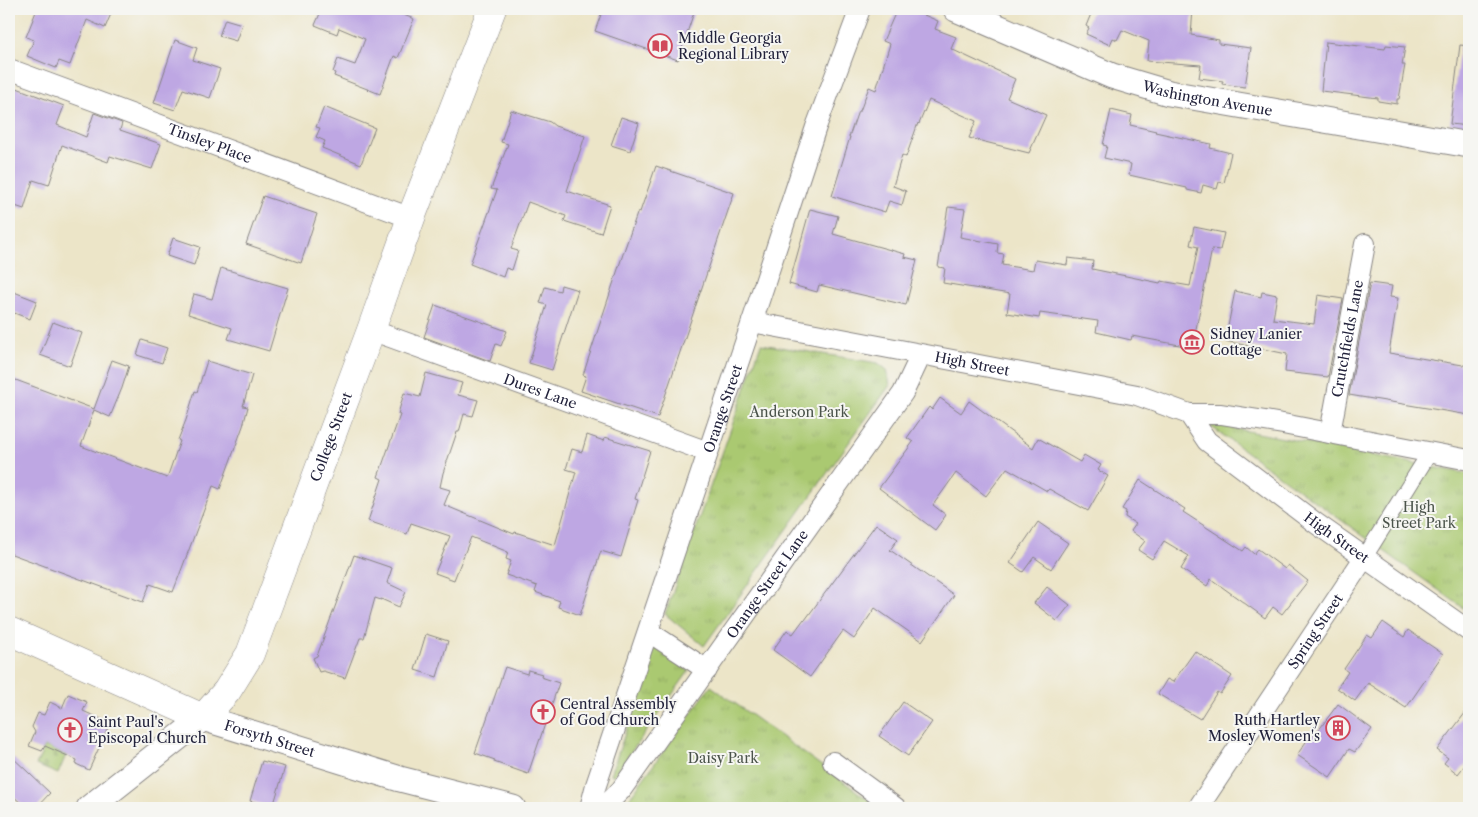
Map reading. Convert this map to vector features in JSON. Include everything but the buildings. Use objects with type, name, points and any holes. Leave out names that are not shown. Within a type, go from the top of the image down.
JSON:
[{"type":"main road","name":"College Street","points":[[203,718],[227,691],[250,654],[371,330],[410,218],[492,9]]},
{"type":"main road","name":"Forsyth Street","points":[[9,631],[203,718]]},
{"type":"street","name":"Orange Street","points":[[590,808],[635,667],[649,632],[816,127],[860,9]]},
{"type":"street","name":"Washington Avenue","points":[[956,9],[1112,76],[1169,94],[1469,145]]},
{"type":"street","name":"Tinsley Place","points":[[9,70],[410,218]]},
{"type":"street","name":"Crutchfields Lane","points":[[1330,433],[1365,244]]},
{"type":"street","name":"High Street","points":[[752,322],[1137,395],[1189,414],[1221,414],[1469,460]]},
{"type":"street","name":"Dures Lane","points":[[371,330],[708,452]]},
{"type":"street","name":"Orange Street Lane","points":[[603,808],[621,790],[903,393],[921,355]]},
{"type":"street","name":"High Street","points":[[1189,414],[1207,442],[1364,558],[1469,631]]},
{"type":"street","name":"Spring Street","points":[[1198,808],[1364,558],[1430,452]]},
{"type":"street","points":[[649,632],[707,670]]},
{"type":"street","name":"College Street","points":[[89,808],[203,718]]},
{"type":"street","name":"Forsyth Street","points":[[203,718],[400,779],[513,808]]},
{"type":"street","points":[[833,762],[896,808]]},
{"type":"green space","name":"Anderson Park","points":[[761,344],[878,363],[887,370],[890,385],[704,646],[665,614]]},
{"type":"green space","name":"High Street Park","points":[[1206,423],[1469,474],[1469,612]]},
{"type":"green space","points":[[655,646],[689,671],[614,776],[611,774]]},
{"type":"green space","name":"Daisy Park","points":[[711,686],[880,808],[647,808],[627,804],[628,800]]},
{"type":"green space","points":[[45,746],[66,755],[58,774],[36,765]]},
{"type":"place","name":"Middle Georgia Regional Library","points":[[660,46]]},
{"type":"place","name":"Sidney Lanier Cottage","points":[[1192,342]]},
{"type":"place","name":"Central Assembly of God Church","points":[[543,712]]},
{"type":"place","name":"Ruth Hartley Mosley Women's","points":[[1338,728]]},
{"type":"place","name":"Saint Paul's Episcopal Church","points":[[70,730]]}]
